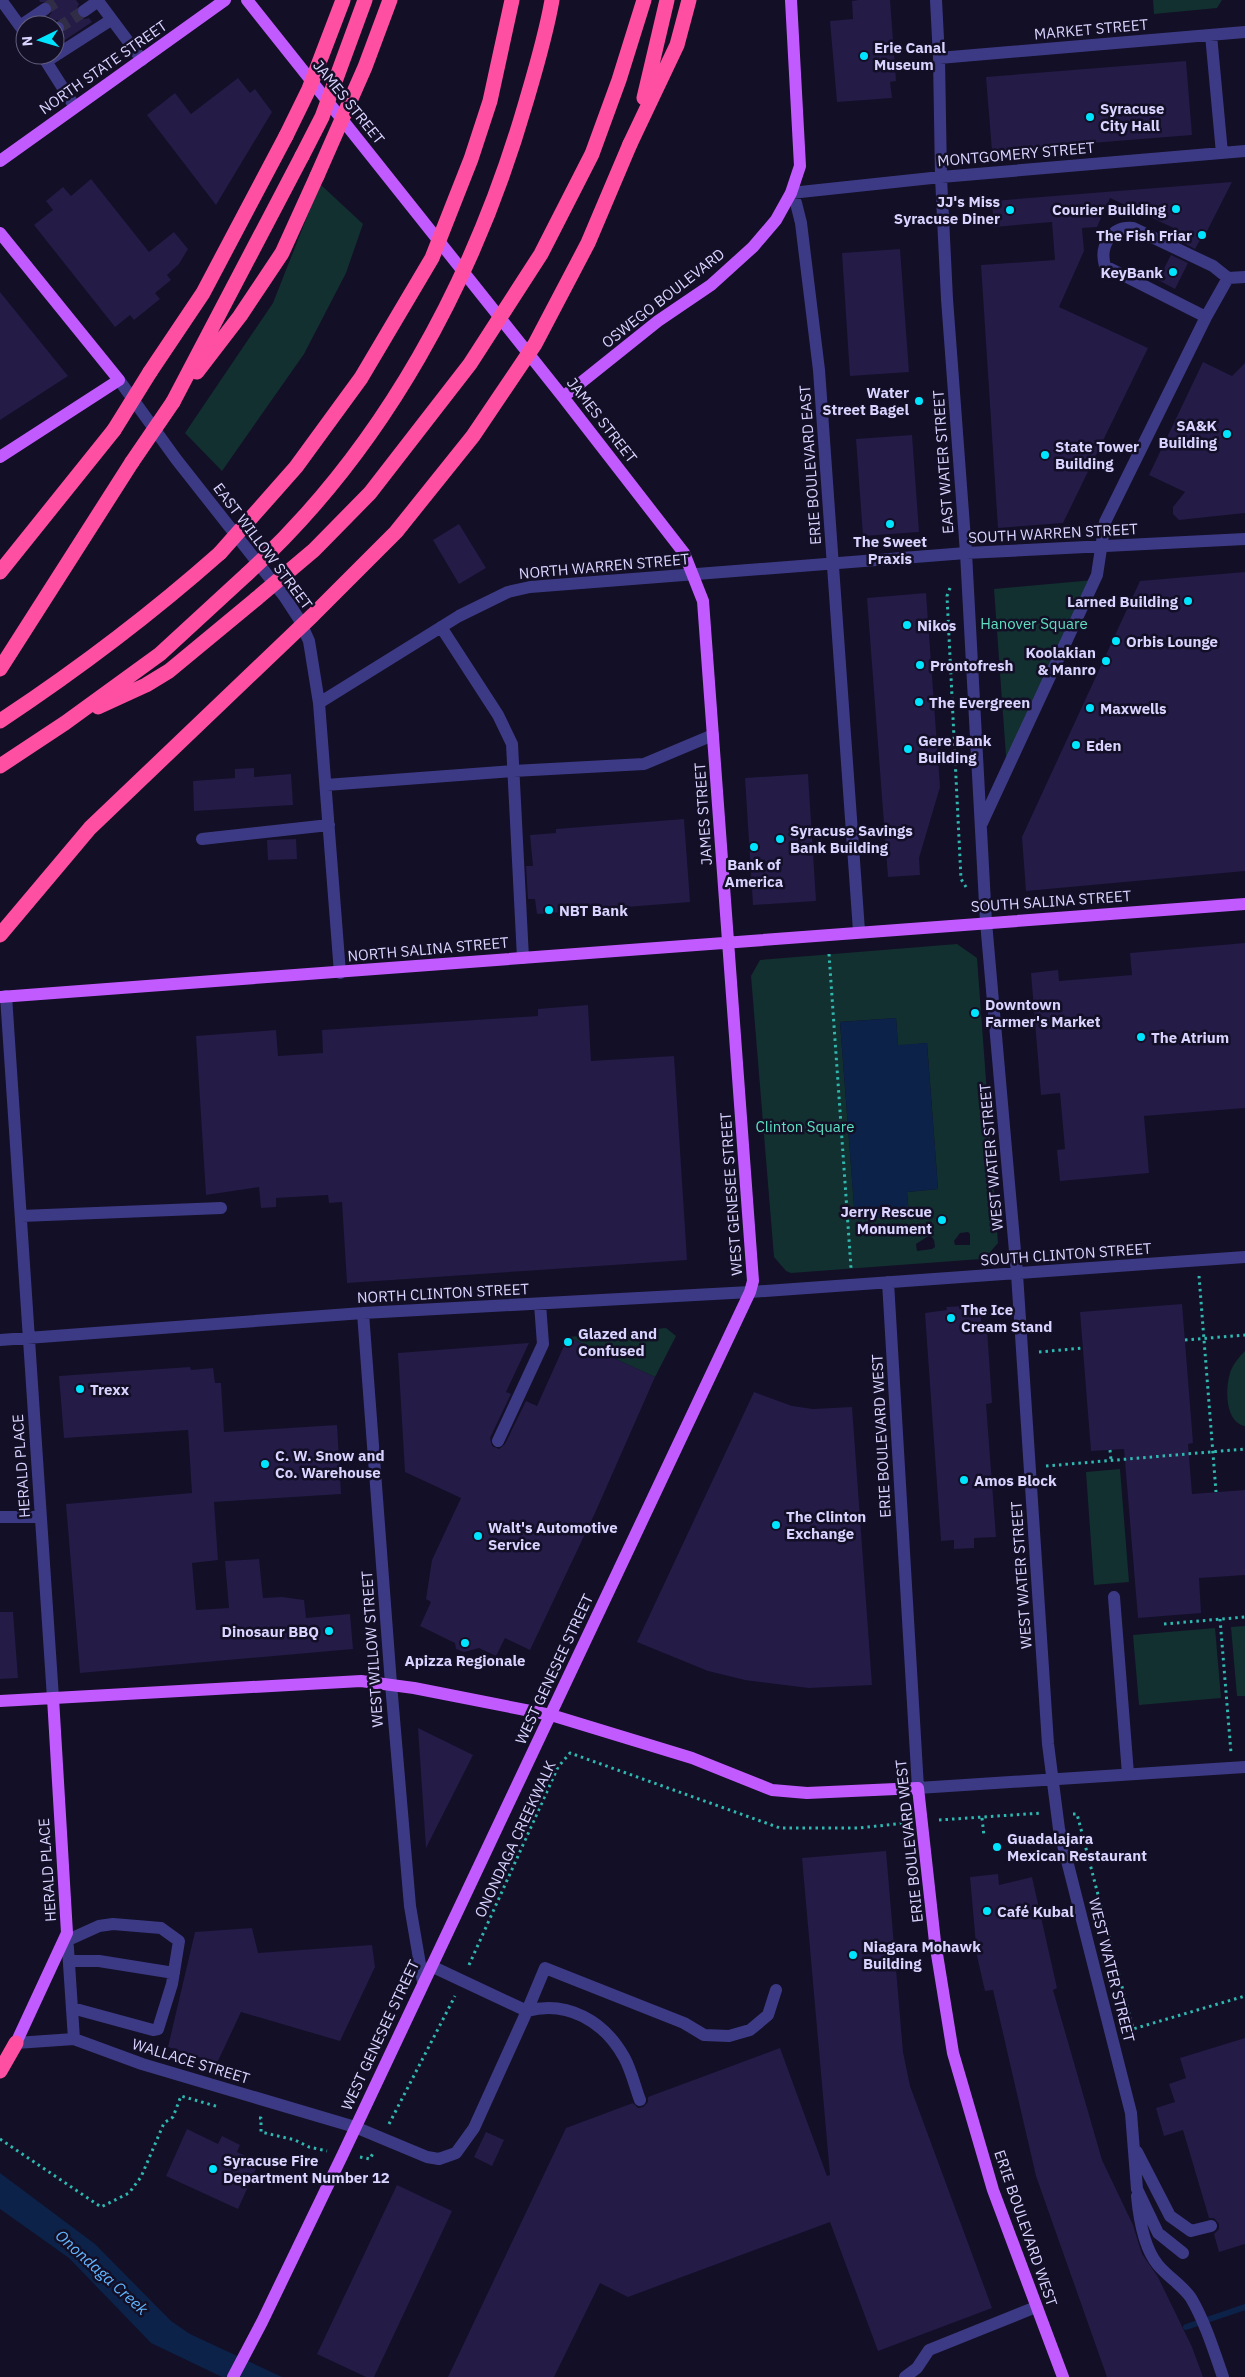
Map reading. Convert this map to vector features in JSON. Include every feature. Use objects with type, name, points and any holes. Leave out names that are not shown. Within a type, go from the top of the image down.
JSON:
[{"type":"highway","points":[[0,572],[114,430],[203,293],[309,89],[343,0]]},
{"type":"highway","points":[[173,402],[322,117],[365,0]]},
{"type":"highway","points":[[0,669],[132,462],[173,402],[240,316],[282,253],[365,68],[390,0]]},
{"type":"highway","points":[[0,721],[61,681],[101,651],[220,553],[296,468],[362,378],[432,258],[490,102],[512,0]]},
{"type":"highway","points":[[0,766],[65,723],[160,654],[283,541],[345,467],[379,420],[425,347],[455,292],[487,219],[516,135],[547,30],[552,0]]},
{"type":"highway","points":[[65,723],[146,685],[169,671],[314,550],[370,493],[470,364],[541,254],[592,154],[619,80],[644,0]]},
{"type":"highway","points":[[630,144],[645,95],[668,0]]},
{"type":"highway","points":[[0,935],[90,828],[313,615],[396,532],[473,436],[535,344],[588,243],[630,144],[676,45],[689,0]]},
{"type":"highway","points":[[0,2071],[16,2043]]},
{"type":"main road","name":"NORTH STATE STREET","points":[[0,161],[225,0]]},
{"type":"main road","name":"JAMES STREET","points":[[247,0],[563,396],[684,553],[694,574],[703,601],[729,941]]},
{"type":"main road","points":[[791,0],[800,166],[791,193]]},
{"type":"main road","name":"OSWEGO BOULEVARD","points":[[563,396],[658,321],[711,285],[752,247],[776,220],[791,193]]},
{"type":"main road","name":"EAST WILLOW STREET","points":[[0,233],[119,380]]},
{"type":"main road","points":[[0,456],[119,380]]},
{"type":"main road","name":"SOUTH SALINA STREET","points":[[859,931],[1245,904]]},
{"type":"main road","name":"NORTH SALINA STREET","points":[[3,996],[340,973],[859,931]]},
{"type":"main road","name":"WEST GENESEE STREET","points":[[233,2377],[262,2322],[430,1966],[551,1716],[750,1292],[753,1281],[729,941]]},
{"type":"main road","points":[[0,1701],[361,1681],[391,1684],[551,1716],[692,1758],[772,1790],[807,1793],[918,1788]]},
{"type":"main road","name":"HERALD PLACE","points":[[16,2043],[67,1937],[53,1698]]},
{"type":"main road","name":"ERIE BOULEVARD WEST","points":[[918,1788],[935,1942],[953,2053],[994,2190],[1063,2377]]},
{"type":"street","points":[[1,0],[15,19]]},
{"type":"street","name":"EAST WATER STREET","points":[[936,0],[940,58],[941,177],[947,299],[966,553],[986,922]]},
{"type":"street","points":[[84,11],[97,1],[142,60]]},
{"type":"street","points":[[40,15],[45,10]]},
{"type":"street","points":[[65,46],[111,20]]},
{"type":"street","name":"MARKET STREET","points":[[940,58],[1245,32]]},
{"type":"street","points":[[1211,35],[1222,153]]},
{"type":"street","points":[[48,65],[75,107]]},
{"type":"street","name":"MONTGOMERY STREET","points":[[791,193],[941,177],[1245,151]]},
{"type":"street","name":"ERIE BOULEVARD EAST","points":[[791,193],[796,203],[801,223],[819,370],[859,931]]},
{"type":"street","points":[[1206,316],[1105,266],[1104,253],[1110,236],[1124,227],[1134,228],[1213,266],[1228,278],[1245,277]]},
{"type":"street","points":[[981,825],[1097,574],[1105,522],[1206,316],[1228,278]]},
{"type":"street","name":"EAST WILLOW STREET","points":[[119,380],[176,459],[284,596],[299,619],[309,641],[319,703],[340,973]]},
{"type":"street","name":"SOUTH WARREN STREET","points":[[833,563],[966,553],[1245,539]]},
{"type":"street","name":"NORTH WARREN STREET","points":[[319,703],[441,627],[508,592],[530,586],[833,563]]},
{"type":"street","points":[[441,627],[498,715],[512,744],[523,958]]},
{"type":"street","points":[[326,785],[513,771],[644,764],[713,735]]},
{"type":"street","points":[[202,839],[329,825]]},
{"type":"street","name":"WEST WATER STREET","points":[[986,922],[1017,1274],[1048,1744],[1060,1828],[1131,2113],[1138,2213],[1146,2240],[1157,2264],[1190,2297],[1215,2353],[1223,2377]]},
{"type":"street","name":"HERALD PLACE","points":[[3,996],[21,1216],[53,1698]]},
{"type":"street","points":[[21,1216],[221,1208]]},
{"type":"street","name":"SOUTH CLINTON STREET","points":[[888,1282],[1245,1257]]},
{"type":"street","name":"NORTH CLINTON STREET","points":[[0,1340],[364,1313],[750,1292],[888,1282]]},
{"type":"street","name":"ERIE BOULEVARD WEST","points":[[888,1282],[918,1788]]},
{"type":"street","points":[[498,1441],[543,1344],[540,1304]]},
{"type":"street","name":"WEST WILLOW STREET","points":[[364,1313],[391,1684],[410,1906],[423,1982]]},
{"type":"street","points":[[0,1517],[41,1517]]},
{"type":"street","points":[[1114,1597],[1128,1774]]},
{"type":"street","points":[[918,1788],[1239,1768]]},
{"type":"street","points":[[67,1937],[99,1926],[113,1924],[161,1928],[179,1941],[174,1974],[158,2029],[153,2030],[72,2008]]},
{"type":"street","name":"HERALD PLACE","points":[[67,1937],[74,2039]]},
{"type":"street","points":[[69,1961],[99,1961],[174,1974]]},
{"type":"street","points":[[430,1966],[528,2011],[544,2006],[575,2011],[602,2030],[624,2057],[640,2100]]},
{"type":"street","name":"WALLACE STREET","points":[[16,2043],[74,2039],[142,2064],[355,2127],[427,2157],[439,2159],[456,2153],[474,2128],[546,1968],[684,2023],[704,2035],[729,2036],[750,2030],[768,2015],[776,1990]]},
{"type":"street","points":[[1134,2145],[1170,2216],[1191,2231],[1212,2226]]},
{"type":"street","name":"WEST WATER STREET","points":[[1137,2189],[1158,2233],[1183,2253]]},
{"type":"street","points":[[905,2377],[917,2368],[929,2350],[1036,2307]]},
{"type":"path","points":[[952,584],[947,596],[961,879],[966,888]]},
{"type":"path","points":[[829,954],[851,1268]]},
{"type":"path","points":[[1198,1260],[1216,1492]]},
{"type":"path","points":[[1185,1340],[1245,1335]]},
{"type":"path","points":[[1022,1353],[1083,1348]]},
{"type":"path","points":[[1030,1467],[1245,1449]]},
{"type":"path","points":[[1110,1450],[1111,1460]]},
{"type":"path","points":[[1164,1624],[1245,1617]]},
{"type":"path","points":[[1220,1619],[1239,1768]]},
{"type":"path","name":"ONONDAGA CREEKWALK","points":[[389,2123],[462,1981],[558,1767],[570,1753],[780,1828],[859,1828],[887,1824]]},
{"type":"path","points":[[955,1818],[982,1818],[1036,1813]]},
{"type":"path","points":[[1077,1814],[1133,2029],[1245,1996]]},
{"type":"path","points":[[982,1818],[984,1836]]},
{"type":"path","points":[[0,2139],[101,2207],[130,2193],[141,2177],[164,2124],[173,2118],[181,2096],[225,2108]]},
{"type":"path","points":[[252,2116],[261,2118],[260,2132],[295,2140],[309,2147]]},
{"type":"green space","points":[[1153,0],[1222,0],[1217,8],[1154,14]]},
{"type":"green space","points":[[320,184],[363,224],[346,273],[304,354],[222,471],[185,433],[273,303]]},
{"type":"green space","name":"Hanover Square","points":[[1094,580],[1007,770],[994,589]]},
{"type":"green space","name":"Clinton Square","points":[[957,944],[977,958],[998,1243],[985,1258],[791,1273],[786,1271],[774,1257],[751,976],[760,960]],"holes":[[[896,1018],[898,1046],[927,1043],[938,1189],[907,1192],[909,1215],[855,1219],[840,1022]],[[968,1232],[970,1234],[970,1245],[955,1245],[954,1241],[960,1233]],[[930,1235],[934,1240],[935,1247],[917,1251],[916,1244]]]},
{"type":"green space","points":[[666,1328],[676,1336],[655,1377],[568,1337]]},
{"type":"green space","points":[[1245,1351],[1245,1426],[1233,1418],[1227,1394],[1231,1370]]},
{"type":"green space","points":[[1120,1469],[1129,1582],[1094,1585],[1086,1472]]},
{"type":"green space","points":[[1245,1626],[1245,1696],[1237,1696],[1231,1627]]},
{"type":"green space","points":[[1215,1628],[1221,1698],[1139,1705],[1133,1635]]},
{"type":"water","points":[[896,1018],[898,1045],[927,1043],[938,1189],[907,1192],[909,1215],[855,1219],[840,1022]]},
{"type":"water","points":[[0,2173],[95,2244],[171,2321],[190,2334],[282,2377],[222,2377],[151,2343],[69,2258],[0,2209]]},
{"type":"building","points":[[39,0],[76,0],[79,4],[76,11],[78,16],[84,19],[89,18],[92,22],[65,40],[65,15],[50,15],[52,12],[52,5],[48,2],[40,2]]},
{"type":"building","name":"Erie Canal Museum","points":[[890,0],[896,81],[890,82],[892,98],[837,102],[830,21],[853,19],[852,1]]},
{"type":"building","name":"Syracuse City Hall","points":[[1186,61],[1192,135],[992,151],[986,77]]},
{"type":"building","points":[[238,78],[250,93],[255,89],[272,112],[216,205],[147,115],[175,93],[191,114]]},
{"type":"building","points":[[91,179],[149,252],[174,232],[188,249],[179,264],[167,275],[171,280],[155,293],[160,299],[134,320],[130,315],[115,327],[34,225],[53,210],[46,201],[63,187],[71,196]]},
{"type":"building","points":[[1232,182],[1202,241],[1200,240],[1195,249],[1178,240],[1182,232],[1110,198],[1097,227],[1082,228],[1084,251],[1059,307],[1148,348],[1063,523],[998,528],[981,265],[1055,260],[1052,222],[994,227],[992,201]]},
{"type":"building","points":[[900,249],[909,372],[850,376],[842,253]]},
{"type":"building","name":"KeyBank","points":[[1171,255],[1188,263],[1175,289],[1158,280]]},
{"type":"building","points":[[0,292],[68,376],[0,420]]},
{"type":"building","points":[[1203,362],[1232,376],[1245,363],[1245,513],[1179,520],[1173,514],[1173,507],[1185,492],[1149,475]]},
{"type":"building","points":[[912,435],[919,532],[863,536],[856,439]]},
{"type":"building","points":[[459,524],[486,568],[459,584],[433,540]]},
{"type":"building","points":[[1245,572],[1245,871],[1026,891],[1022,837],[1140,581]]},
{"type":"building","points":[[926,593],[940,787],[919,858],[920,875],[888,877],[867,598]]},
{"type":"building","points":[[254,768],[254,777],[291,774],[293,805],[194,811],[193,781],[235,778],[235,769]]},
{"type":"building","name":"Syracuse Savings Bank Building","points":[[808,774],[816,901],[753,905],[745,778]]},
{"type":"building","points":[[684,819],[690,902],[537,914],[535,899],[528,899],[526,866],[533,866],[530,835],[556,833],[556,829]]},
{"type":"building","points":[[296,839],[297,859],[268,860],[267,840]]},
{"type":"building","name":"The Atrium","points":[[1245,943],[1245,1108],[1144,1116],[1149,1173],[1060,1181],[1057,1150],[1065,1149],[1060,1093],[1041,1095],[1031,973],[1058,970],[1059,981],[1132,975],[1130,953]]},
{"type":"building","points":[[588,1005],[591,1061],[674,1056],[687,1260],[347,1283],[342,1202],[329,1203],[328,1195],[276,1198],[276,1207],[261,1208],[259,1187],[206,1195],[196,1036],[276,1030],[278,1056],[323,1053],[322,1030],[538,1016],[538,1009]]},
{"type":"building","points":[[1182,1304],[1193,1443],[1188,1444],[1192,1494],[1245,1490],[1245,1575],[1199,1578],[1201,1613],[1138,1618],[1124,1449],[1091,1451],[1080,1312]]},
{"type":"building","points":[[964,1306],[964,1309],[980,1308],[982,1330],[987,1329],[992,1403],[986,1404],[996,1537],[974,1538],[974,1548],[954,1549],[954,1540],[941,1541],[925,1313],[947,1310],[946,1307]]},
{"type":"building","points":[[568,1337],[655,1377],[595,1513],[530,1650],[505,1638],[496,1656],[479,1648],[464,1652],[456,1649],[455,1643],[420,1626],[431,1602],[426,1599],[432,1560],[461,1498],[405,1472],[398,1353],[529,1343],[506,1392],[511,1394],[490,1438],[492,1446],[499,1449],[505,1444],[526,1401],[537,1406]]},
{"type":"building","points":[[190,1367],[191,1370],[213,1368],[215,1383],[221,1383],[224,1432],[337,1425],[341,1494],[214,1502],[218,1560],[192,1563],[196,1610],[229,1608],[225,1561],[259,1559],[263,1598],[282,1597],[304,1600],[306,1618],[350,1614],[353,1649],[80,1673],[66,1504],[192,1493],[188,1430],[64,1438],[59,1376]]},
{"type":"building","name":"The Clinton Exchange","points":[[754,1392],[792,1406],[813,1409],[852,1407],[872,1685],[809,1688],[745,1680],[708,1671],[637,1642]]},
{"type":"building","points":[[0,1612],[13,1612],[18,1678],[0,1679]]},
{"type":"building","points":[[418,1728],[473,1755],[426,1848]]},
{"type":"building","points":[[886,1851],[903,2052],[910,2086],[992,2308],[878,2351],[830,2222],[628,2297],[600,2283],[554,2377],[448,2377],[566,2128],[633,2103],[638,2108],[643,2107],[648,2102],[648,2097],[780,2048],[827,2176],[830,2175],[802,1858]]},
{"type":"building","points":[[998,1874],[999,1885],[1032,1877],[1057,1988],[1053,1990],[1102,2160],[1133,2225],[1142,2254],[1158,2277],[1192,2347],[1203,2377],[1107,2377],[1036,2176],[993,1990],[985,1991],[977,1956],[970,1877]]},
{"type":"building","points":[[252,1928],[258,1953],[372,1945],[375,1967],[340,2041],[241,2012],[217,2063],[168,2047],[195,1932]]},
{"type":"building","points":[[1245,2038],[1245,2244],[1219,2252],[1214,2234],[1219,2229],[1219,2224],[1214,2218],[1209,2218],[1183,2130],[1164,2136],[1156,2108],[1175,2102],[1169,2084],[1186,2078],[1180,2058]]},
{"type":"building","name":"Syracuse Fire Department Number 12","points":[[187,2129],[218,2144],[222,2136],[240,2145],[237,2152],[259,2162],[238,2209],[166,2176]]},
{"type":"building","points":[[486,2132],[504,2140],[492,2166],[474,2157]]},
{"type":"building","points":[[397,2185],[452,2211],[374,2377],[366,2377],[317,2354]]},
{"type":"waterway","name":"Onondaga Creek","points":[[1186,2327],[1245,2307]]},
{"type":"tunnel","points":[[45,9],[59,0]]},
{"type":"tunnel","points":[[65,23],[84,11]]},
{"type":"place","name":"Erie Canal Museum","points":[[864,56]]},
{"type":"place","name":"Syracuse City Hall","points":[[1090,117]]},
{"type":"place","name":"Courier Building","points":[[1176,209]]},
{"type":"place","name":"JJ's Miss Syracuse Diner","points":[[1010,210]]},
{"type":"place","name":"The Fish Friar","points":[[1202,235]]},
{"type":"place","name":"KeyBank","points":[[1173,272]]},
{"type":"place","name":"Water Street Bagel","points":[[919,401]]},
{"type":"place","name":"SA&K Building","points":[[1227,434]]},
{"type":"place","name":"State Tower Building","points":[[1045,455]]},
{"type":"place","name":"The Sweet Praxis","points":[[890,524]]},
{"type":"place","name":"Larned Building","points":[[1188,601]]},
{"type":"place","name":"Nikos","points":[[907,625]]},
{"type":"place","name":"Orbis Lounge","points":[[1116,641]]},
{"type":"place","name":"Koolakian & Manro","points":[[1106,661]]},
{"type":"place","name":"Prontofresh","points":[[920,665]]},
{"type":"place","name":"The Evergreen","points":[[919,702]]},
{"type":"place","name":"Maxwells","points":[[1090,708]]},
{"type":"place","name":"Eden","points":[[1076,745]]},
{"type":"place","name":"Gere Bank Building","points":[[908,749]]},
{"type":"place","name":"Syracuse Savings Bank Building","points":[[780,839]]},
{"type":"place","name":"Bank of America","points":[[754,847]]},
{"type":"place","name":"NBT Bank","points":[[549,910]]},
{"type":"place","name":"Downtown Farmer's Market","points":[[975,1013]]},
{"type":"place","name":"The Atrium","points":[[1141,1037]]},
{"type":"place","name":"Jerry Rescue Monument","points":[[942,1220]]},
{"type":"place","name":"The Ice Cream Stand","points":[[951,1318]]},
{"type":"place","name":"Glazed and Confused","points":[[568,1342]]},
{"type":"place","name":"Trexx","points":[[80,1389]]},
{"type":"place","name":"C. W. Snow and Co. Warehouse","points":[[265,1464]]},
{"type":"place","name":"Amos Block","points":[[964,1480]]},
{"type":"place","name":"The Clinton Exchange","points":[[776,1525]]},
{"type":"place","name":"Walt's Automotive Service","points":[[478,1536]]},
{"type":"place","name":"Dinosaur BBQ","points":[[329,1631]]},
{"type":"place","name":"Apizza Regionale","points":[[465,1643]]},
{"type":"place","name":"Guadalajara Mexican Restaurant","points":[[997,1847]]},
{"type":"place","name":"Café Kubal","points":[[987,1911]]},
{"type":"place","name":"Niagara Mohawk Building","points":[[853,1955]]},
{"type":"place","name":"Syracuse Fire Department Number 12","points":[[213,2169]]}]
